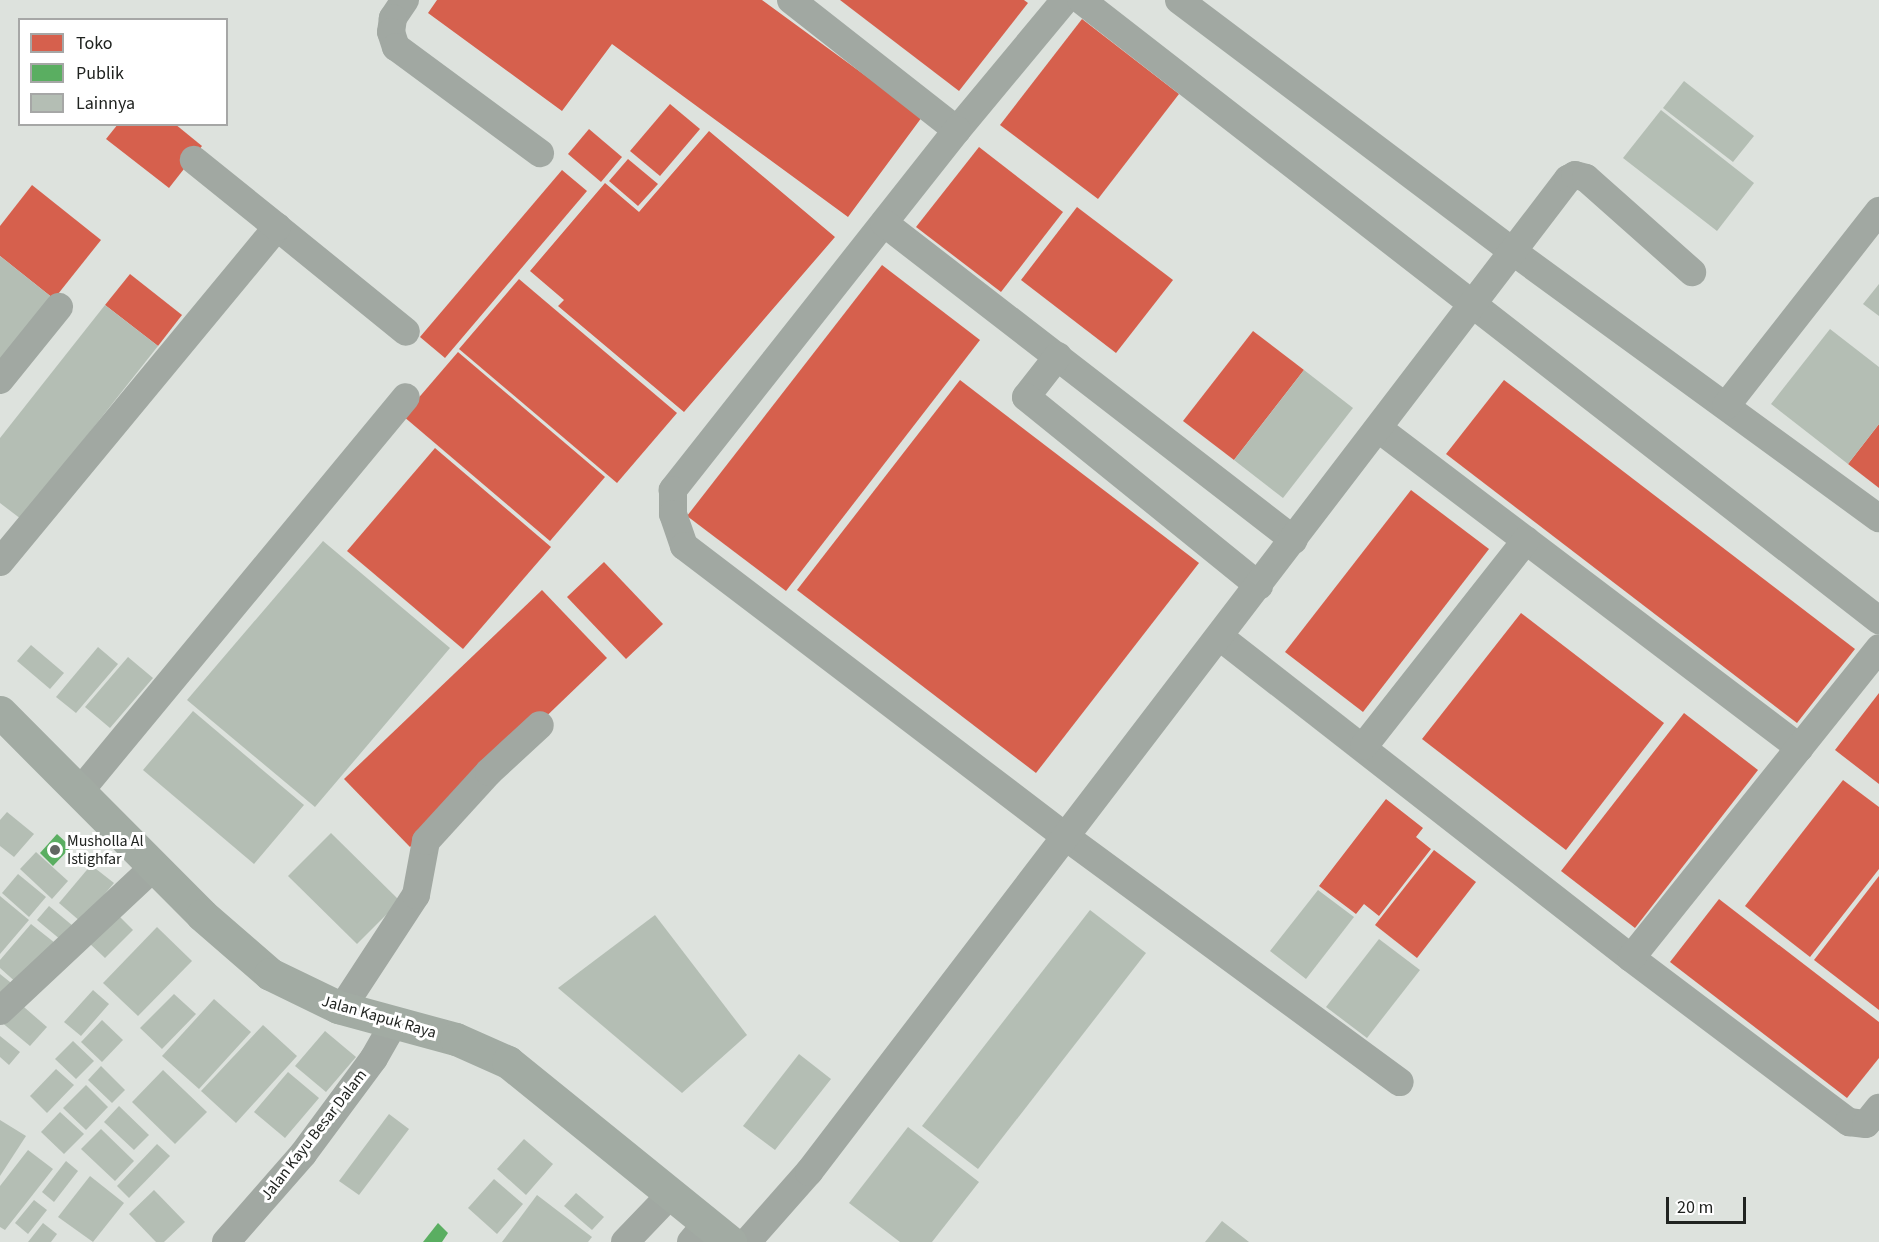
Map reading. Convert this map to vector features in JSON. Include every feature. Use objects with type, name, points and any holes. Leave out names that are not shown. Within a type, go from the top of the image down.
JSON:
[{"type":"main road","name":"Jalan Kapuk Raya","points":[[0,712],[241,952],[270,974],[342,1008],[456,1039],[508,1062],[671,1194],[709,1236]]},
{"type":"street","points":[[405,0],[393,18],[391,32],[396,47],[540,153]]},
{"type":"street","points":[[791,0],[957,130]]},
{"type":"street","points":[[1065,0],[957,130],[674,490],[674,514],[684,546],[1066,837],[1400,1082]]},
{"type":"street","points":[[1081,0],[1879,620]]},
{"type":"street","points":[[1179,0],[1515,253],[1879,518]]},
{"type":"street","points":[[194,160],[406,332]]},
{"type":"street","points":[[747,1242],[809,1172],[1515,253],[1568,179],[1575,175],[1586,178],[1692,272]]},
{"type":"street","points":[[1726,406],[1879,210]]},
{"type":"street","points":[[884,224],[1294,540]]},
{"type":"street","points":[[0,562],[277,226]]},
{"type":"street","points":[[0,380],[59,307]]},
{"type":"street","points":[[1058,356],[1026,397],[1259,585]]},
{"type":"street","points":[[80,791],[406,397]]},
{"type":"street","points":[[1379,429],[1800,748]]},
{"type":"street","points":[[1364,746],[1526,540]]},
{"type":"street","points":[[1220,637],[1364,746],[1631,958],[1849,1122],[1866,1124],[1879,1108]]},
{"type":"street","points":[[1631,958],[1879,648]]},
{"type":"street","points":[[342,1008],[416,895],[426,841],[489,772],[540,725]]},
{"type":"street","points":[[0,1011],[154,867]]},
{"type":"street","name":"Jalan Kayu Besar Dalam","points":[[226,1242],[303,1154],[374,1058],[394,1023]]},
{"type":"street","points":[[625,1242],[671,1194]]},
{"type":"building: Toko","points":[[437,0],[762,0],[922,117],[848,217],[612,44],[562,111],[428,13]]},
{"type":"building: Toko","points":[[840,0],[1024,0],[1028,3],[959,91]]},
{"type":"building: Toko","points":[[1082,19],[1179,94],[1098,199],[1000,125]]},
{"type":"building: Toko","points":[[670,104],[700,129],[660,176],[630,151]]},
{"type":"building: Toko","points":[[116,126],[177,126],[202,146],[169,188],[106,139]]},
{"type":"building: Toko","points":[[589,129],[622,157],[601,182],[568,154]]},
{"type":"building: Toko","points":[[709,131],[835,237],[684,412],[558,306],[564,300],[530,271],[605,183],[639,212]]},
{"type":"building: Toko","points":[[979,147],[1063,212],[1001,292],[916,227]]},
{"type":"building: Toko","points":[[628,159],[658,184],[638,206],[609,181]]},
{"type":"building: Toko","points":[[562,170],[587,191],[445,358],[420,337]]},
{"type":"building: Toko","points":[[32,185],[101,240],[54,299],[0,256],[0,226]]},
{"type":"building: Toko","points":[[1077,207],[1173,280],[1116,353],[1021,280]]},
{"type":"building: Toko","points":[[882,265],[980,340],[786,591],[687,516]]},
{"type":"building: Toko","points":[[130,274],[182,315],[158,346],[105,305]]},
{"type":"building: Toko","points":[[519,279],[677,413],[617,483],[459,349]]},
{"type":"building: Toko","points":[[1253,331],[1304,370],[1234,460],[1183,421]]},
{"type":"building: Toko","points":[[458,352],[605,477],[550,541],[403,416]]},
{"type":"building: Toko","points":[[960,380],[1199,563],[1036,773],[797,590]]},
{"type":"building: Toko","points":[[1504,380],[1855,649],[1797,723],[1446,454]]},
{"type":"building: Toko","points":[[1879,424],[1879,488],[1848,464]]},
{"type":"building: Toko","points":[[435,448],[551,547],[463,649],[347,551]]},
{"type":"building: Toko","points":[[1411,490],[1489,549],[1363,712],[1285,652]]},
{"type":"building: Toko","points":[[604,562],[663,624],[626,659],[567,597]]},
{"type":"building: Toko","points":[[542,590],[607,658],[410,847],[344,779]]},
{"type":"building: Toko","points":[[1521,613],[1664,723],[1566,850],[1422,739]]},
{"type":"building: Toko","points":[[1879,693],[1879,784],[1835,750]]},
{"type":"building: Toko","points":[[1684,713],[1758,770],[1635,928],[1561,871]]},
{"type":"building: Toko","points":[[1843,780],[1879,807],[1879,869],[1810,957],[1745,906]]},
{"type":"building: Toko","points":[[1386,799],[1423,828],[1416,837],[1431,849],[1379,916],[1364,904],[1356,914],[1319,886]]},
{"type":"building: Toko","points":[[1434,850],[1476,882],[1417,958],[1375,925]]},
{"type":"building: Toko","points":[[1879,876],[1879,1010],[1814,960]]},
{"type":"building: Toko","points":[[1719,899],[1879,1022],[1879,1058],[1847,1098],[1670,962]]},
{"type":"building: Publik","name":"Musholla Al Istighfar","points":[[57,834],[71,847],[53,866],[40,853]]},
{"type":"building: Publik","points":[[438,1223],[448,1233],[442,1242],[423,1242]]},
{"type":"building: Lainnya","points":[[1684,81],[1754,136],[1733,162],[1663,108]]},
{"type":"building: Lainnya","points":[[1661,110],[1754,183],[1717,231],[1623,158]]},
{"type":"building: Lainnya","points":[[0,256],[54,299],[0,367]]},
{"type":"building: Lainnya","points":[[1879,284],[1879,316],[1863,304]]},
{"type":"building: Lainnya","points":[[105,305],[158,346],[21,519],[0,503],[0,438]]},
{"type":"building: Lainnya","points":[[1830,329],[1879,367],[1879,424],[1848,464],[1771,404]]},
{"type":"building: Lainnya","points":[[1304,370],[1353,408],[1283,498],[1234,460]]},
{"type":"building: Lainnya","points":[[323,541],[450,648],[315,807],[187,700]]},
{"type":"building: Lainnya","points":[[31,645],[64,673],[50,689],[17,661]]},
{"type":"building: Lainnya","points":[[98,647],[118,664],[76,713],[56,697]]},
{"type":"building: Lainnya","points":[[128,657],[153,678],[110,728],[85,707]]},
{"type":"building: Lainnya","points":[[193,711],[304,805],[254,864],[143,770]]},
{"type":"building: Lainnya","points":[[7,812],[34,834],[14,857],[0,846],[0,820]]},
{"type":"building: Lainnya","points":[[331,833],[400,901],[357,944],[288,876]]},
{"type":"building: Lainnya","points":[[36,852],[68,881],[52,899],[20,869]]},
{"type":"building: Lainnya","points":[[91,865],[114,883],[81,922],[59,903]]},
{"type":"building: Lainnya","points":[[18,874],[46,897],[29,917],[2,893]]},
{"type":"building: Lainnya","points":[[1318,890],[1354,917],[1306,979],[1270,951]]},
{"type":"building: Lainnya","points":[[0,896],[29,920],[0,954]]},
{"type":"building: Lainnya","points":[[49,906],[73,926],[61,940],[37,920]]},
{"type":"building: Lainnya","points":[[1090,910],[1146,953],[978,1169],[922,1126]]},
{"type":"building: Lainnya","points":[[116,913],[133,930],[105,958],[88,942]]},
{"type":"building: Lainnya","points":[[655,915],[747,1035],[682,1093],[558,988]]},
{"type":"building: Lainnya","points":[[31,924],[55,943],[19,985],[0,968],[0,960]]},
{"type":"building: Lainnya","points":[[157,927],[192,961],[138,1016],[103,983]]},
{"type":"building: Lainnya","points":[[1379,939],[1420,970],[1367,1038],[1326,1007]]},
{"type":"building: Lainnya","points":[[0,974],[15,986],[0,1004]]},
{"type":"building: Lainnya","points":[[93,990],[109,1004],[81,1036],[64,1022]]},
{"type":"building: Lainnya","points":[[174,994],[196,1014],[162,1049],[140,1028]]},
{"type":"building: Lainnya","points":[[214,999],[251,1032],[199,1089],[162,1056]]},
{"type":"building: Lainnya","points":[[17,1001],[47,1027],[30,1046],[0,1021]]},
{"type":"building: Lainnya","points":[[102,1020],[123,1040],[102,1062],[81,1042]]},
{"type":"building: Lainnya","points":[[263,1025],[297,1056],[236,1123],[201,1091]]},
{"type":"building: Lainnya","points":[[325,1031],[356,1057],[326,1092],[295,1066]]},
{"type":"building: Lainnya","points":[[0,1036],[20,1052],[9,1065],[0,1057]]},
{"type":"building: Lainnya","points":[[73,1041],[94,1061],[76,1079],[55,1059]]},
{"type":"building: Lainnya","points":[[799,1054],[831,1079],[775,1150],[743,1126]]},
{"type":"building: Lainnya","points":[[101,1066],[125,1090],[112,1103],[88,1080]]},
{"type":"building: Lainnya","points":[[56,1069],[74,1085],[47,1113],[30,1096]]},
{"type":"building: Lainnya","points":[[163,1070],[207,1112],[175,1144],[132,1102]]},
{"type":"building: Lainnya","points":[[288,1072],[319,1098],[285,1138],[254,1112]]},
{"type":"building: Lainnya","points":[[86,1085],[108,1107],[86,1130],[63,1108]]},
{"type":"building: Lainnya","points":[[119,1106],[149,1135],[134,1150],[104,1122]]},
{"type":"building: Lainnya","points":[[60,1112],[84,1134],[64,1154],[41,1132]]},
{"type":"building: Lainnya","points":[[389,1114],[409,1129],[359,1195],[339,1181]]},
{"type":"building: Lainnya","points":[[0,1120],[26,1136],[0,1176]]},
{"type":"building: Lainnya","points":[[908,1127],[979,1182],[932,1242],[900,1242],[849,1203]]},
{"type":"building: Lainnya","points":[[101,1129],[134,1161],[115,1181],[81,1149]]},
{"type":"building: Lainnya","points":[[524,1139],[553,1164],[526,1195],[497,1169]]},
{"type":"building: Lainnya","points":[[157,1144],[170,1156],[129,1198],[117,1186]]},
{"type":"building: Lainnya","points":[[28,1150],[53,1169],[5,1230],[0,1227],[0,1186]]},
{"type":"building: Lainnya","points":[[66,1161],[78,1171],[54,1202],[42,1192]]},
{"type":"building: Lainnya","points":[[90,1176],[124,1203],[93,1242],[58,1217]]},
{"type":"building: Lainnya","points":[[494,1179],[523,1204],[497,1234],[468,1208]]},
{"type":"building: Lainnya","points":[[154,1190],[185,1222],[164,1242],[156,1242],[129,1214]]},
{"type":"building: Lainnya","points":[[576,1193],[604,1217],[592,1230],[564,1206]]},
{"type":"building: Lainnya","points":[[537,1195],[592,1237],[588,1242],[502,1242]]},
{"type":"building: Lainnya","points":[[34,1200],[47,1210],[28,1234],[15,1223]]},
{"type":"building: Lainnya","points":[[1222,1221],[1249,1242],[1205,1242]]},
{"type":"building: Lainnya","points":[[43,1223],[57,1234],[51,1242],[28,1242]]},
{"type":"place","name":"Musholla Al Istighfar","points":[[55,850]]}]
